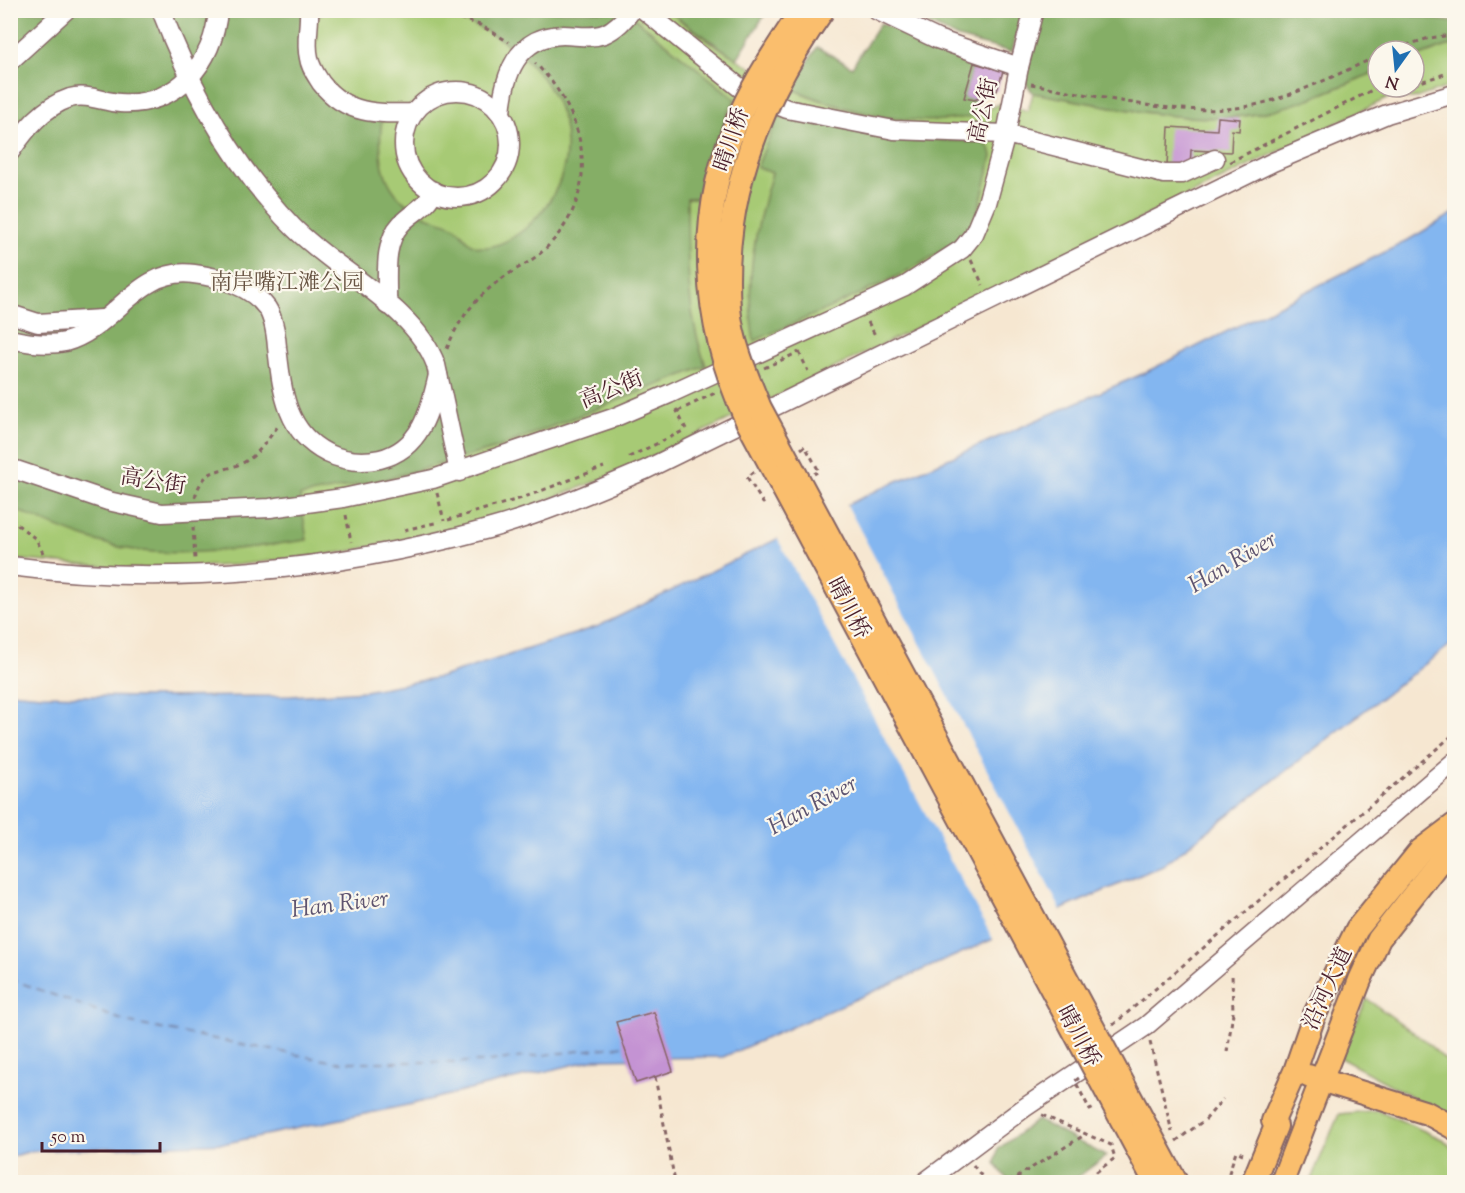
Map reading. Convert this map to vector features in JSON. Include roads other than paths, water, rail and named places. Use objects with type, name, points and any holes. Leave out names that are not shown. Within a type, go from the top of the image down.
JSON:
[{"type":"main road","name":"晴川桥","points":[[802,10],[750,92],[740,114],[728,145],[713,206],[708,261],[714,328],[722,358],[747,421],[1155,1182]]},
{"type":"main road","name":"晴川桥","points":[[823,10],[772,97],[742,169],[729,265],[729,309],[740,357],[766,418],[1176,1182]]},
{"type":"main road","name":"沿河大道","points":[[1253,1182],[1276,1126],[1273,1121],[1295,1071],[1314,1016],[1357,929],[1421,850],[1455,825]]},
{"type":"main road","name":"沿河大道","points":[[1282,1182],[1360,980],[1379,939],[1439,862],[1455,850]]},
{"type":"main road","points":[[1295,1071],[1427,1113],[1455,1128]]},
{"type":"street","points":[[10,61],[66,10]]},
{"type":"street","points":[[162,10],[189,78],[231,152],[280,214],[301,235],[419,332],[430,349],[438,375],[459,472]]},
{"type":"street","points":[[10,152],[33,122],[61,102],[81,96],[131,103],[157,96],[189,78],[201,65],[210,49],[218,10]]},
{"type":"street","points":[[309,10],[309,58],[318,78],[331,95],[346,106],[363,112],[414,113]]},
{"type":"street","points":[[501,113],[506,75],[523,52],[548,37],[603,34],[614,29],[632,10]]},
{"type":"street","points":[[644,10],[744,91],[778,106],[894,130],[1006,134],[1164,174],[1182,174],[1215,159]]},
{"type":"street","points":[[876,10],[1023,82]]},
{"type":"street","name":"高公街","points":[[10,468],[120,503],[192,521],[343,498],[459,472],[613,418],[905,286],[930,272],[962,249],[974,234],[987,203],[1023,82],[1034,10]]},
{"type":"street","points":[[457,91],[477,94],[501,113],[510,134],[511,146],[504,168],[489,186],[468,195],[445,195],[434,191],[412,170],[405,151],[406,131],[414,113],[428,99],[457,91]]},
{"type":"street","points":[[10,566],[79,574],[136,576],[238,572],[347,559],[489,529],[559,505],[645,470],[1274,162],[1386,114],[1455,94]]},
{"type":"street","points":[[387,304],[388,252],[392,237],[401,224],[424,206],[434,191]]},
{"type":"street","points":[[10,339],[49,343],[80,336],[143,286],[163,275],[192,273],[212,277],[246,290],[267,308],[271,318],[282,387],[289,412],[306,439],[330,454],[356,461],[385,458],[406,447],[418,435],[430,408],[438,375]]},
{"type":"street","points":[[10,314],[28,321],[47,323],[103,318]]},
{"type":"street","points":[[47,323],[49,343]]},
{"type":"street","points":[[925,1182],[1024,1108],[1146,1026],[1455,762]]},
{"type":"water","name":"Han River","points":[[1454,213],[1454,642],[1163,865],[723,1057],[596,1059],[412,1104],[227,1143],[31,1151],[11,1157],[10,692],[41,695],[142,697],[291,696],[365,691],[441,677],[599,626],[886,486],[1142,374],[1403,243]]},
{"type":"park label","name":"南岸嘴江滩公园","points":[[287,284]]}]
